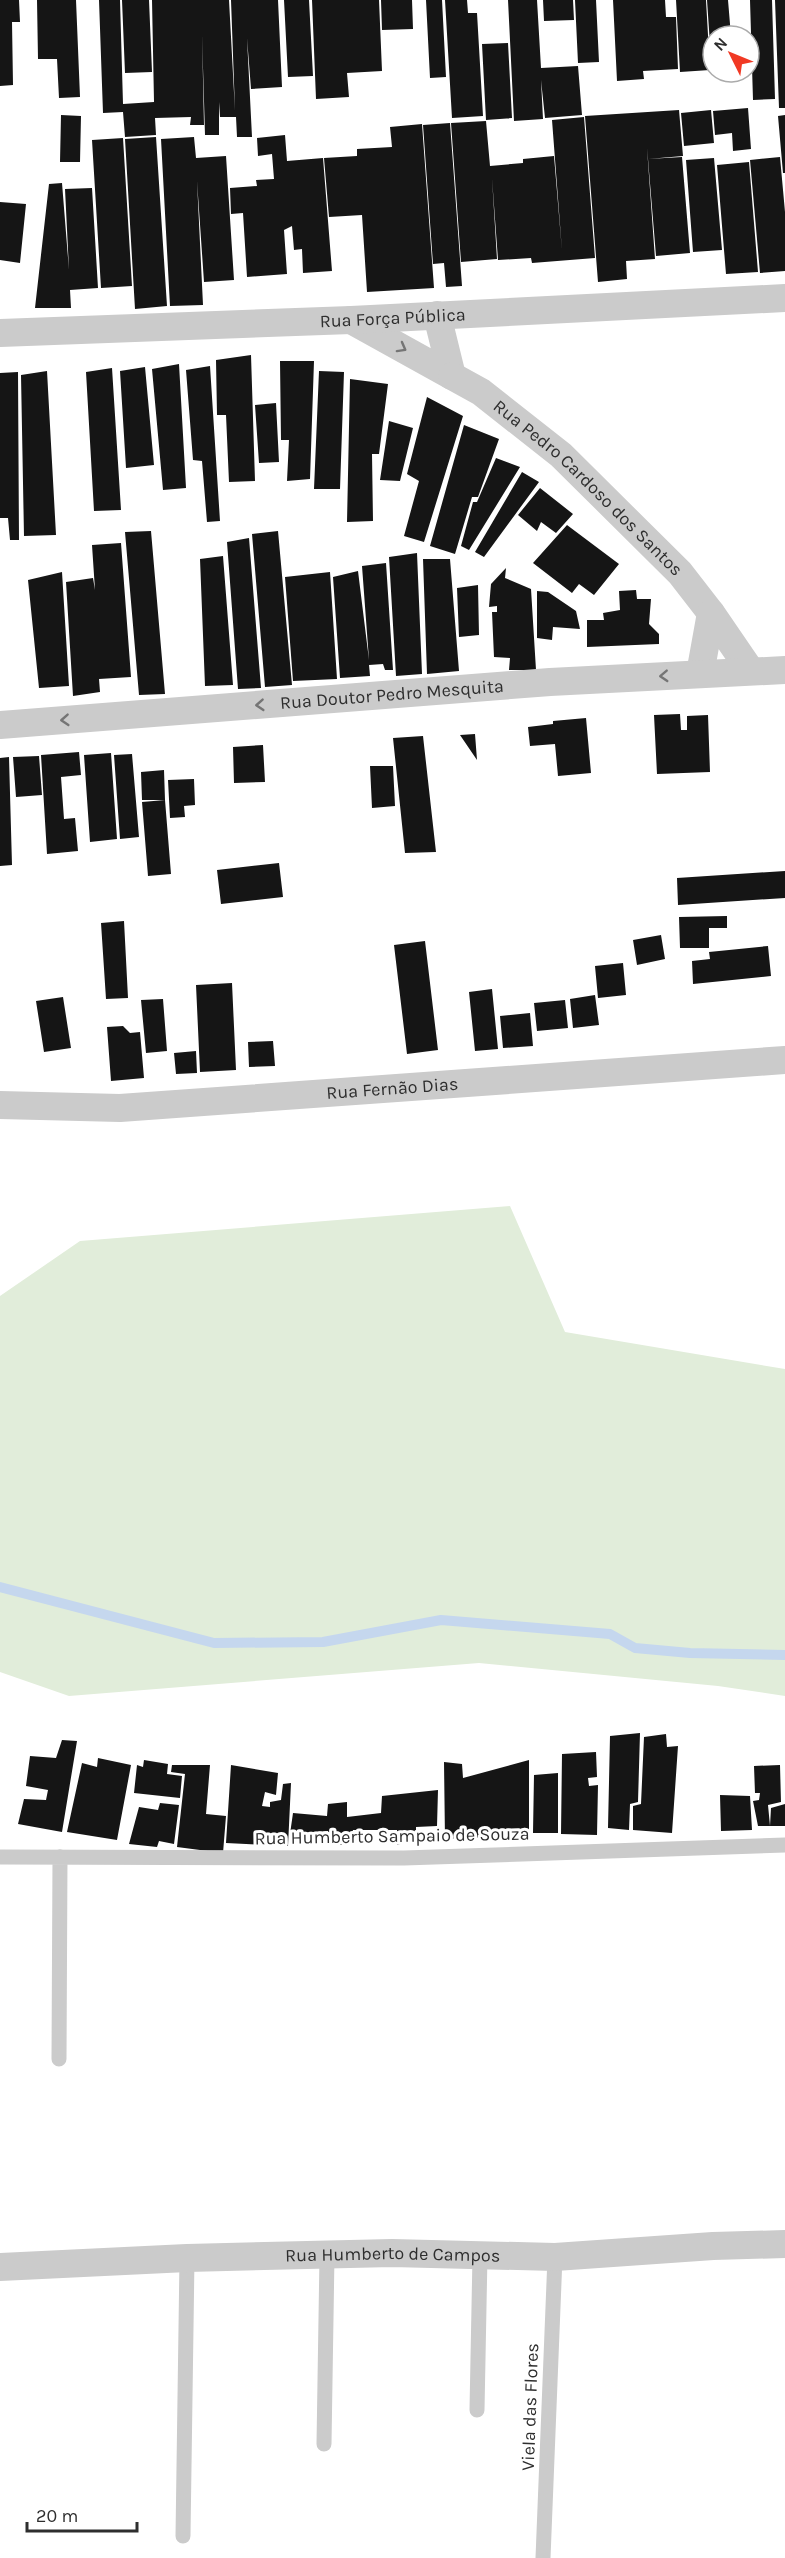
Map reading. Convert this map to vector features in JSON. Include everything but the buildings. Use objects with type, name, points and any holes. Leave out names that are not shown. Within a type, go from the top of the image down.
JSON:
[{"type":"street","name":"Rua Força Pública","points":[[0,333],[351,320],[785,298]]},
{"type":"street","points":[[437,315],[452,376]]},
{"type":"street","name":"Rua Pedro Cardoso dos Santos","points":[[351,320],[481,392],[561,455],[680,573],[750,670]]},
{"type":"street","points":[[700,674],[711,613]]},
{"type":"street","name":"Rua Doutor Pedro Mesquita","points":[[0,725],[550,682],[785,670]]},
{"type":"street","name":"Rua Fernão Dias","points":[[0,1106],[120,1108],[785,1060]]},
{"type":"street","name":"Rua Humberto de Campos","points":[[0,2267],[327,2254],[555,2257],[713,2246],[785,2244]]},
{"type":"lane","name":"Rua Humberto Sampaio de Souza","points":[[0,1857],[404,1858],[785,1845]]},
{"type":"lane","points":[[59,2059],[60,1857]]},
{"type":"lane","points":[[324,2444],[327,2254]]},
{"type":"lane","points":[[477,2410],[480,2255]]},
{"type":"lane","name":"Viela das Flores","points":[[543,2558],[555,2257]]},
{"type":"lane","points":[[183,2536],[187,2258]]},
{"type":"green space","points":[[510,1206],[565,1332],[785,1369],[785,1696],[718,1686],[479,1663],[69,1696],[0,1672],[0,1296],[80,1241]]},
{"type":"waterway","points":[[0,1587],[214,1643],[323,1642],[441,1620],[610,1634],[635,1648],[690,1653],[785,1655]]}]
